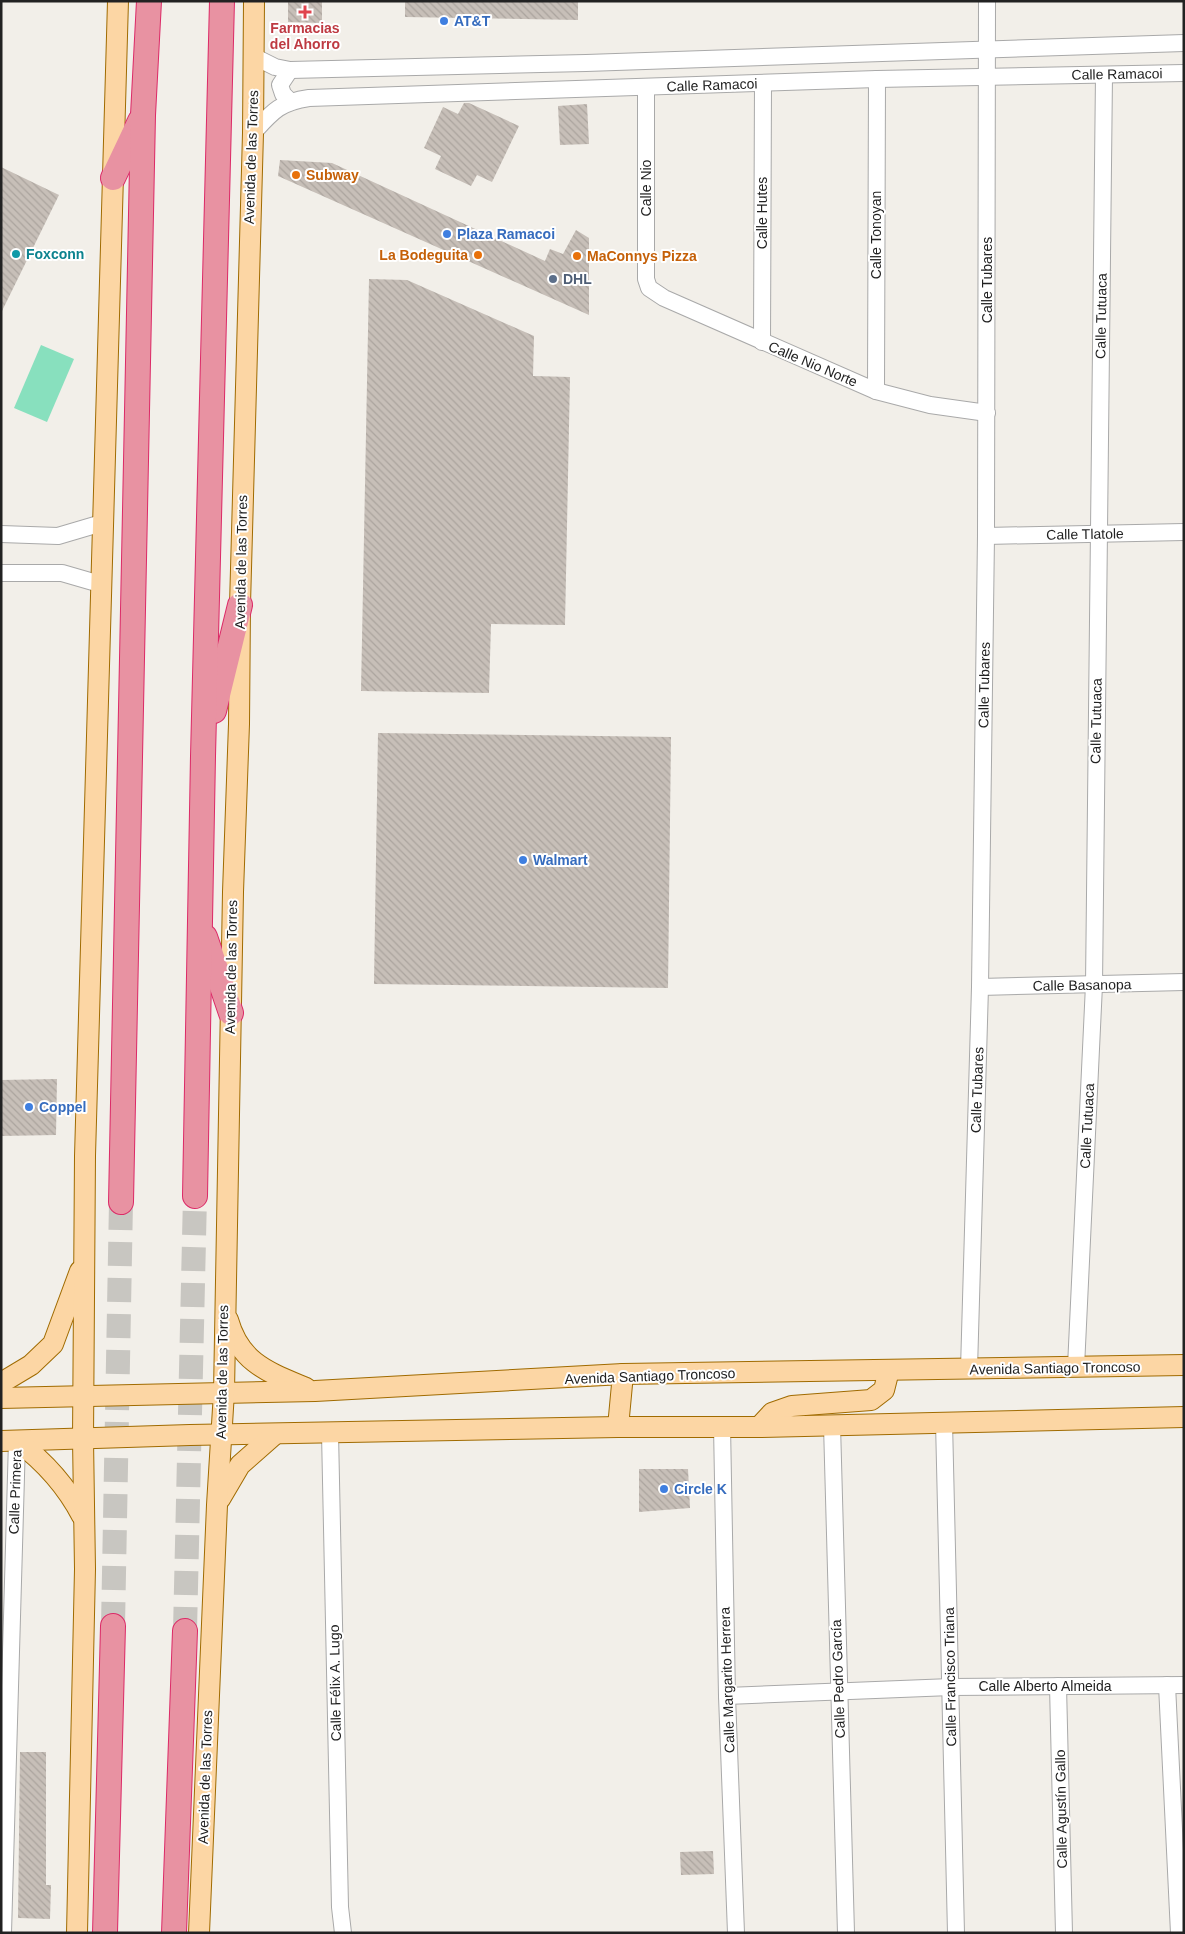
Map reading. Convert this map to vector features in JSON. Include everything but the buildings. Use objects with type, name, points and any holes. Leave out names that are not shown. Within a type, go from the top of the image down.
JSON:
[{"type":"highway","points":[[121,1202],[143,115],[149,1]]},
{"type":"highway","points":[[195,1196],[203,756],[222,1]]},
{"type":"highway","points":[[112,178],[143,115]]},
{"type":"highway","points":[[203,756],[240,605]]},
{"type":"highway","points":[[200,920],[231,1014]]},
{"type":"highway","points":[[105,1933],[113,1626]]},
{"type":"highway","name":"Avenida de las Torres","points":[[174,1933],[185,1631]]},
{"type":"main road","points":[[77,1933],[85,1569],[82,1439],[86,1147],[100,584],[118,1]]},
{"type":"main road","name":"Avenida de las Torres","points":[[199,1933],[217,1505],[224,1392],[224,1306],[253,132],[254,1]]},
{"type":"main road","points":[[1,1383],[31,1365],[52,1344],[86,1255]]},
{"type":"main road","points":[[224,1306],[232,1335],[243,1352],[256,1364],[272,1374],[315,1391]]},
{"type":"main road","name":"Avenida Santiago Troncoso","points":[[83,1397],[315,1391],[623,1374],[1184,1365]]},
{"type":"main road","points":[[759,1427],[772,1413],[792,1406],[871,1400],[884,1390],[889,1370]]},
{"type":"main road","points":[[618,1427],[623,1374]]},
{"type":"main road","points":[[1,1398],[83,1397]]},
{"type":"main road","points":[[9,1441],[221,1435],[618,1427],[759,1427],[1184,1417]]},
{"type":"main road","points":[[217,1505],[240,1465],[274,1435]]},
{"type":"main road","points":[[9,1441],[33,1453],[60,1480],[70,1494],[83,1519]]},
{"type":"street","name":"Calle Tubares","points":[[969,1369],[980,987],[986,536],[987,1]]},
{"type":"street","name":"Calle Ramacoi","points":[[253,56],[276,67],[290,70],[1184,43]]},
{"type":"street","points":[[253,132],[266,118],[290,100],[283,94],[280,85],[290,70]]},
{"type":"street","name":"Calle Ramacoi","points":[[290,100],[877,79],[1184,72]]},
{"type":"street","name":"Calle Tutuaca","points":[[1076,1367],[1094,984],[1104,75]]},
{"type":"street","name":"Calle Tonoyan","points":[[876,391],[877,79]]},
{"type":"street","name":"Calle Hutes","points":[[762,342],[763,83]]},
{"type":"street","name":"Calle Nio","points":[[646,88],[646,279],[649,288]]},
{"type":"street","name":"Calle Nio Norte","points":[[649,288],[664,298],[876,391],[930,405],[987,413]]},
{"type":"street","points":[[1,534],[58,536],[102,523]]},
{"type":"street","name":"Calle Tlatole","points":[[986,536],[1184,532]]},
{"type":"street","points":[[1,573],[62,574],[100,584]]},
{"type":"street","name":"Calle Basanopa","points":[[980,987],[1184,982]]},
{"type":"street","name":"Calle Francisco Triana","points":[[944,1422],[956,1933]]},
{"type":"street","name":"Calle Pedro García","points":[[832,1425],[846,1933]]},
{"type":"street","name":"Calle Margarito Herrera","points":[[722,1426],[726,1696],[736,1933]]},
{"type":"street","name":"Calle Félix A. Lugo","points":[[330,1433],[340,1907],[343,1933]]},
{"type":"street","name":"Calle Primera","points":[[3,1933],[9,1441]]},
{"type":"street","points":[[1167,1685],[1179,1933]]},
{"type":"street","name":"Calle Alberto Almeida","points":[[726,1696],[951,1687],[1184,1685]]},
{"type":"street","name":"Calle Agustín Gallo","points":[[1058,1686],[1064,1933]]},
{"type":"green space","points":[[41,345],[74,359],[47,422],[14,408]]},
{"type":"tunnel","points":[[185,1631],[195,1196]]},
{"type":"tunnel","points":[[113,1626],[121,1202]]},
{"type":"place","name":"Farmacias del Ahorro","points":[[305,12]]},
{"type":"place","name":"AT&T","points":[[444,21]]},
{"type":"place","name":"Subway","points":[[296,175]]},
{"type":"place","name":"Plaza Ramacoi","points":[[447,234]]},
{"type":"place","name":"Foxconn","points":[[16,254]]},
{"type":"place","name":"La Bodeguita","points":[[478,255]]},
{"type":"place","name":"MaConnys Pizza","points":[[577,256]]},
{"type":"place","name":"DHL","points":[[553,279]]},
{"type":"place","name":"Walmart","points":[[523,860]]},
{"type":"place","name":"Coppel","points":[[29,1107]]},
{"type":"place","name":"Circle K","points":[[664,1489]]}]
